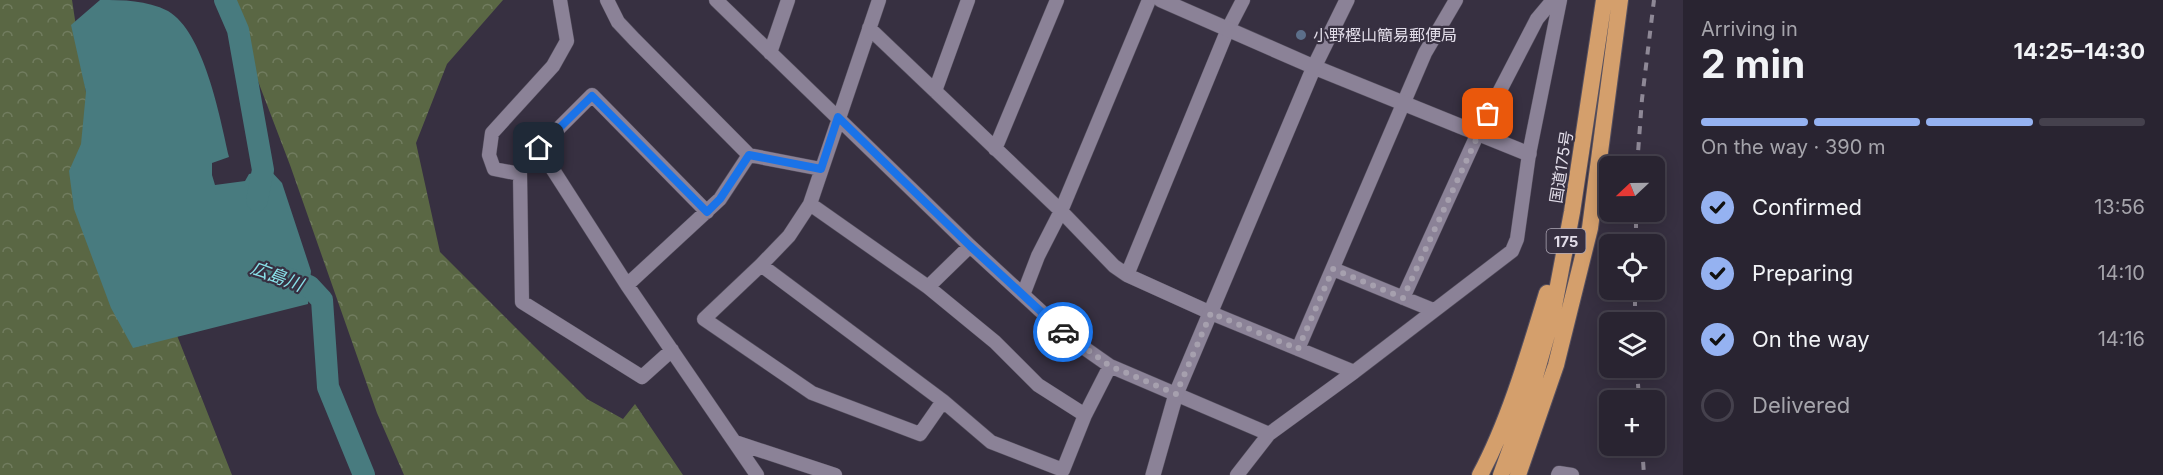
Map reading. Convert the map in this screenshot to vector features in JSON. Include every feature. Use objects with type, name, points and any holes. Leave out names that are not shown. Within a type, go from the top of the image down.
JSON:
[{"type":"highway","name":"国道175号","points":[[1501,475],[1529,398],[1552,317],[1572,212],[1604,0]]},
{"type":"highway","name":"175","points":[[1518,475],[1556,365],[1590,228],[1620,0]]},
{"type":"highway","points":[[1480,475],[1489,458],[1529,355],[1572,212]]},
{"type":"street","points":[[560,0],[567,41],[553,66],[492,133],[489,155],[494,169],[520,174],[522,302],[642,378],[672,350]]},
{"type":"street","points":[[607,0],[618,22],[633,39],[749,155],[821,169]]},
{"type":"street","points":[[716,0],[970,246],[1071,338],[1110,366],[1269,434]]},
{"type":"street","points":[[770,52],[788,0]]},
{"type":"street","points":[[879,0],[810,204],[789,236],[704,319],[812,393],[920,434],[943,401]]},
{"type":"street","points":[[935,91],[968,0]]},
{"type":"street","points":[[995,149],[1057,0]]},
{"type":"street","points":[[1023,295],[1038,256],[1061,211],[1149,0]]},
{"type":"street","points":[[1161,0],[1314,67],[1529,154]]},
{"type":"street","points":[[1127,275],[1228,29],[1243,0]]},
{"type":"street","points":[[1153,475],[1176,394],[1314,67],[1347,0]]},
{"type":"street","points":[[1298,349],[1425,53],[1456,0]]},
{"type":"street","points":[[1403,298],[1478,133],[1537,19],[1553,0]]},
{"type":"street","points":[[1237,475],[1269,434],[1354,372],[1512,250],[1517,239],[1529,154],[1560,0]]},
{"type":"street","points":[[869,28],[1061,211],[1114,266],[1127,275],[1211,313],[1354,372]]},
{"type":"street","points":[[707,212],[592,96],[539,148],[627,285],[757,475]]},
{"type":"street","points":[[627,285],[720,199],[749,155]]},
{"type":"street","points":[[810,204],[928,287],[995,342],[1038,385],[1085,415]]},
{"type":"street","points":[[928,287],[970,246]]},
{"type":"street","points":[[761,265],[943,401],[991,442],[1063,471],[1085,415],[1110,366]]},
{"type":"street","points":[[1333,269],[1434,310]]},
{"type":"street","points":[[735,442],[835,475]]},
{"type":"street","points":[[1558,475],[1559,473],[1572,475]]},
{"type":"green space","points":[[0,0],[72,0],[89,112],[232,475],[0,475]]},
{"type":"green space","points":[[227,0],[503,0],[447,64],[416,143],[440,252],[587,399],[623,419],[635,404],[683,475],[404,475],[377,413],[290,165]]},
{"type":"water","points":[[100,0],[135,1],[160,7],[181,22],[201,56],[209,77],[229,157],[212,163],[215,185],[245,181],[249,174],[269,169],[282,183],[311,271],[308,304],[133,348],[111,308],[74,209],[69,171],[81,144],[86,92],[71,25]]},
{"type":"waterway","name":"広島川","points":[[225,0],[238,30],[263,170],[257,200]]},
{"type":"waterway","name":"広島川","points":[[281,276],[309,286],[322,300],[328,387],[364,475]]},
{"type":"railway","points":[[1638,156],[1654,0]]},
{"type":"railway","points":[[1636,222],[1636,234]]},
{"type":"railway","points":[[1635,300],[1635,312]]},
{"type":"railway","points":[[1638,378],[1638,390]]},
{"type":"railway","points":[[1643,456],[1644,475]]},
{"type":"way so far","points":[[1063,332],[1110,366],[1176,394],[1211,313],[1298,349],[1333,269],[1403,298],[1488,114]]},
{"type":"place","name":"小野樫山簡易郵便局","points":[[1301,35]]},
{"type":"route","points":[[539,148],[592,96],[707,212],[720,199],[749,155],[821,169],[838,117],[970,246],[1063,332]]}]
